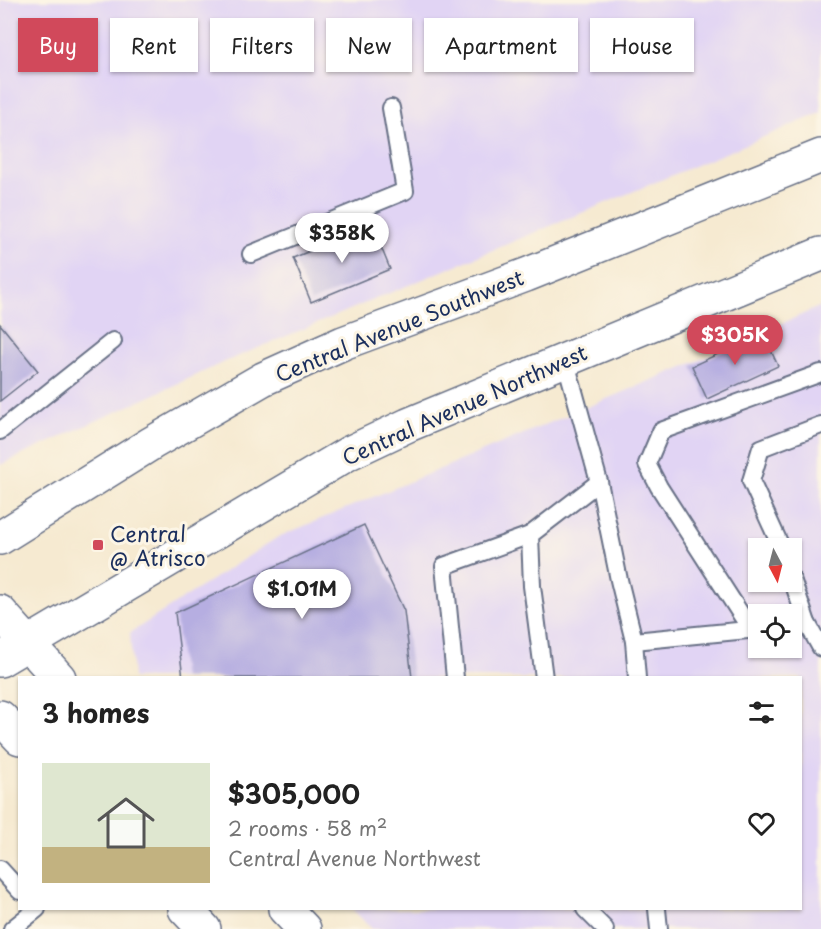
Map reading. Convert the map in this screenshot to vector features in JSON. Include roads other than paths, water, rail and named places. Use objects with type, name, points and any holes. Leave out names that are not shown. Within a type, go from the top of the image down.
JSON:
[{"type":"main road","name":"Central Avenue Southwest","points":[[0,538],[152,443],[263,379],[343,343],[526,275],[821,156]]},
{"type":"main road","name":"Central Avenue Northwest","points":[[14,652],[349,453],[408,425],[821,254]]},
{"type":"main road","points":[[0,612],[14,652],[56,676]]},
{"type":"main road","points":[[0,717],[18,736]]},
{"type":"main road","points":[[186,910],[204,929]]},
{"type":"main road","points":[[286,910],[304,929]]},
{"type":"lane","points":[[251,254],[405,191],[391,108]]},
{"type":"lane","points":[[0,431],[113,340]]},
{"type":"lane","points":[[565,359],[599,482],[634,641],[638,676]]},
{"type":"lane","points":[[748,619],[659,487],[647,464],[661,431],[821,374]]},
{"type":"lane","points":[[777,538],[751,481],[761,448],[821,425]]},
{"type":"lane","points":[[455,676],[444,566],[530,535],[599,482]]},
{"type":"lane","points":[[530,535],[532,586],[544,676]]},
{"type":"lane","points":[[802,626],[821,648]]},
{"type":"lane","points":[[634,641],[748,630]]},
{"type":"lane","points":[[0,869],[18,889]]},
{"type":"lane","points":[[12,929],[35,910]]},
{"type":"lane","points":[[586,910],[605,929]]},
{"type":"lane","points":[[657,910],[659,929]]},
{"type":"place","name":"Central @ Atrisco","points":[[98,545]]}]
